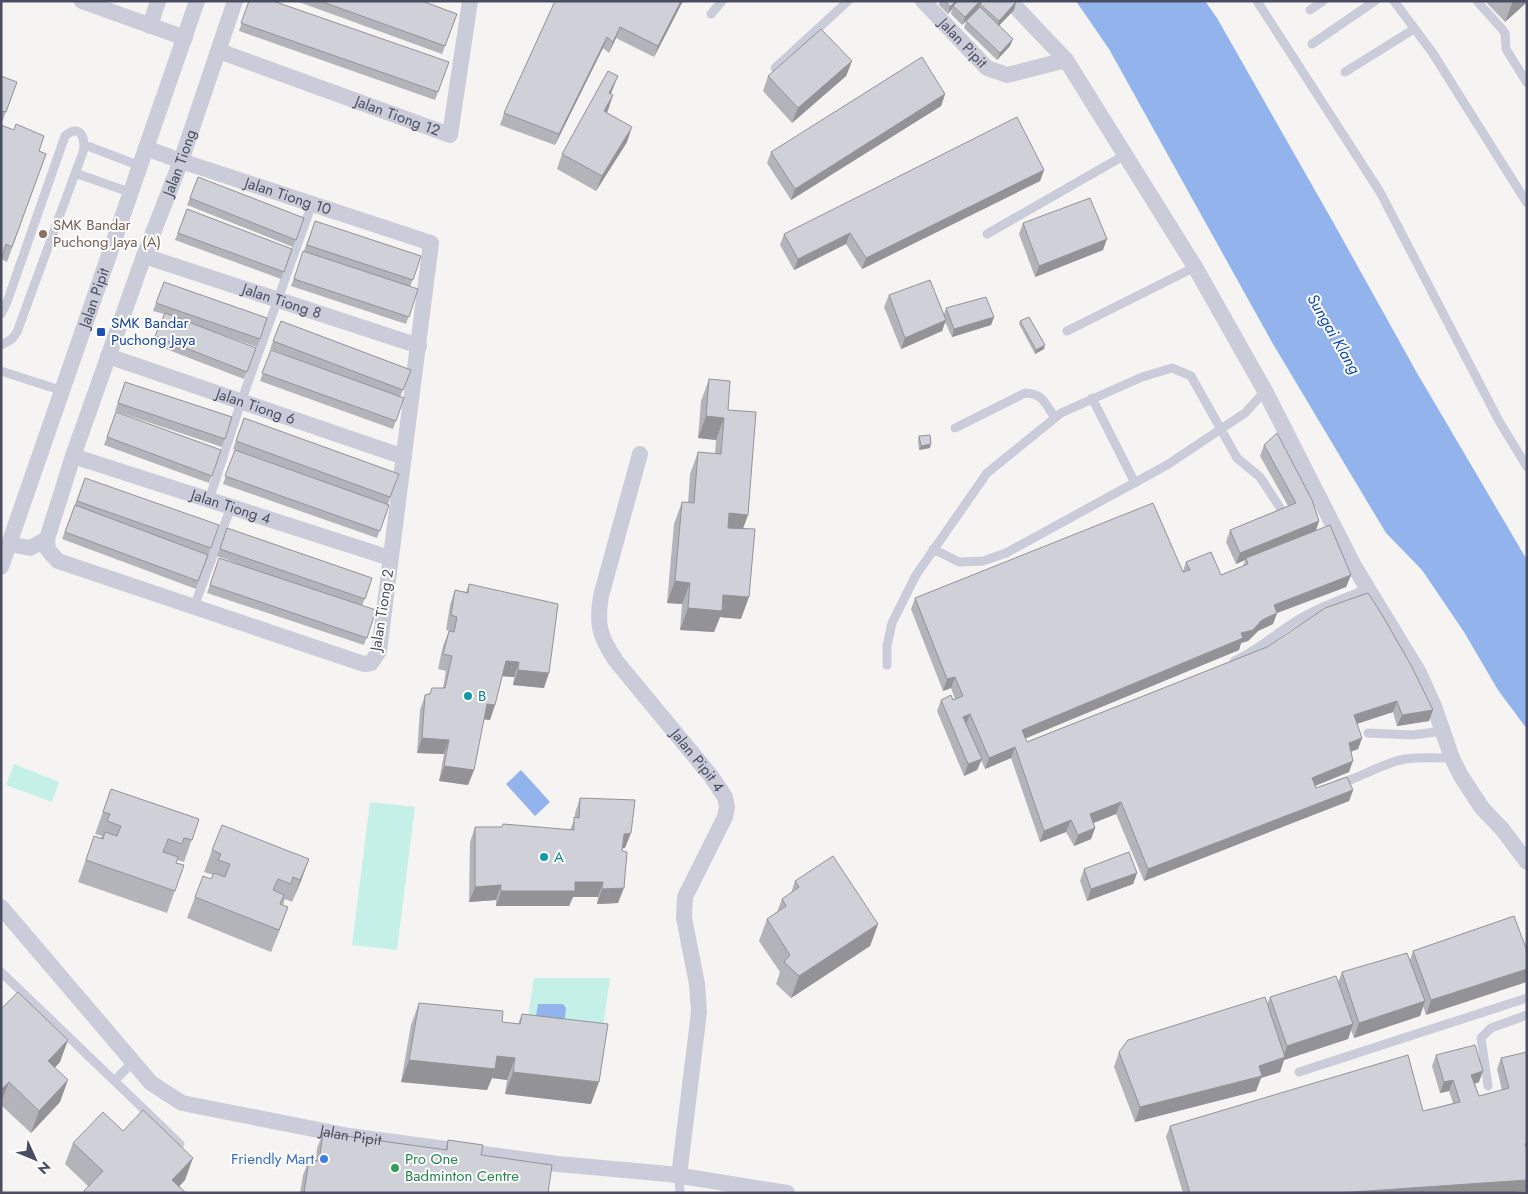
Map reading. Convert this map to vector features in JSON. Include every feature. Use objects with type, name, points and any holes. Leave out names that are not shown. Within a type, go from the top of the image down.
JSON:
[{"type":"street","points":[[82,1],[185,38]]},
{"type":"street","points":[[150,26],[158,1]]},
{"type":"street","name":"Jalan Pipit","points":[[1,567],[198,1]]},
{"type":"street","name":"Jalan Tiong","points":[[48,545],[73,456],[144,256],[181,161],[236,1]]},
{"type":"street","name":"Jalan Tiong 12","points":[[219,51],[450,135],[470,1]]},
{"type":"street","name":"Jalan Pipit","points":[[923,1],[987,68],[1007,75],[1066,60]]},
{"type":"street","points":[[1010,1],[1066,60],[1195,267],[1265,391],[1354,566],[1419,673],[1434,706],[1452,758],[1461,776],[1482,808],[1502,828],[1527,862]]},
{"type":"street","name":"Jalan Tiong 10","points":[[146,148],[431,244]]},
{"type":"street","name":"Jalan Tiong 2","points":[[48,545],[58,561],[364,664],[371,662],[379,651],[431,244]]},
{"type":"street","name":"Jalan Tiong 8","points":[[144,256],[419,346]]},
{"type":"street","name":"Jalan Tiong 6","points":[[108,356],[404,457]]},
{"type":"street","name":"Jalan Pipit 4","points":[[640,454],[601,596],[598,614],[600,629],[605,646],[712,776],[725,797],[727,807],[713,843],[685,897],[684,918],[698,991],[699,1012],[679,1176]]},
{"type":"street","name":"Jalan Tiong 4","points":[[73,456],[390,558]]},
{"type":"street","points":[[9,544],[30,548],[48,545]]},
{"type":"street","name":"Jalan Pipit","points":[[1,907],[151,1083],[182,1103],[349,1136],[558,1164],[679,1176],[787,1193]]},
{"type":"lane","points":[[711,14],[722,1]]},
{"type":"lane","points":[[775,68],[848,1]]},
{"type":"lane","points":[[1257,1],[1380,192],[1499,421],[1527,467]]},
{"type":"lane","points":[[1310,10],[1323,1]]},
{"type":"lane","points":[[1312,44],[1375,1]]},
{"type":"lane","points":[[1394,1],[1432,52],[1527,203]]},
{"type":"lane","points":[[1477,1],[1502,29],[1506,49],[1527,83]]},
{"type":"lane","points":[[1345,72],[1414,29]]},
{"type":"lane","points":[[1,314],[7,302],[65,136],[70,132],[76,131],[81,133],[84,138],[84,145],[75,173],[17,332],[12,338],[1,345]]},
{"type":"lane","points":[[84,145],[140,166]]},
{"type":"lane","points":[[987,234],[1125,154]]},
{"type":"lane","points":[[75,173],[132,193]]},
{"type":"lane","points":[[209,500],[276,300],[312,204]]},
{"type":"lane","points":[[1067,331],[1195,267]]},
{"type":"lane","points":[[887,665],[887,646],[892,623],[916,575],[987,473],[1061,413],[1142,377],[1172,368],[1191,376],[1238,458],[1260,477],[1282,509]]},
{"type":"lane","points":[[1,371],[63,390]]},
{"type":"lane","points":[[933,549],[959,562],[983,561],[1006,553],[1167,465],[1244,413],[1265,391]]},
{"type":"lane","points":[[955,428],[1025,393],[1033,393],[1042,398],[1055,418]]},
{"type":"lane","points":[[1092,398],[1135,483]]},
{"type":"lane","points":[[194,607],[231,507]]},
{"type":"lane","points":[[1227,664],[1250,653],[1307,615],[1367,589]]},
{"type":"lane","points":[[1368,733],[1413,735],[1435,732],[1444,734]]},
{"type":"lane","points":[[1330,787],[1354,780],[1405,759],[1452,758]]},
{"type":"lane","points":[[1,972],[180,1144]]},
{"type":"lane","points":[[1299,1072],[1527,998]]},
{"type":"lane","points":[[1488,1086],[1481,1038],[1491,1028],[1527,1015]]},
{"type":"lane","points":[[114,1080],[133,1062]]},
{"type":"lane","points":[[679,1176],[680,1193]]},
{"type":"green space","points":[[14,764],[59,782],[52,802],[6,785]]},
{"type":"green space","points":[[370,802],[415,807],[397,950],[352,945]]},
{"type":"green space","points":[[534,978],[610,978],[600,1046],[525,1037]]},
{"type":"water","name":"Sungai Klang","points":[[1076,1],[1205,1],[1217,18],[1417,373],[1527,560],[1527,729],[1498,690],[1464,632],[1422,570],[1386,533],[1273,344],[1109,49]]},
{"type":"water","points":[[521,770],[550,802],[535,816],[506,784]]},
{"type":"water","points":[[538,1004],[563,1004],[566,1008],[563,1033],[534,1029]]},
{"type":"building","points":[[249,1],[273,1],[449,62],[438,92],[241,23]]},
{"type":"building","points":[[320,1],[422,1],[457,14],[445,46]]},
{"type":"building","points":[[555,1],[681,1],[658,46],[620,27],[613,42],[607,37],[559,134],[504,113]]},
{"type":"building","points":[[945,1],[956,1],[950,7]]},
{"type":"building","points":[[958,1],[980,1],[965,17],[953,6]]},
{"type":"building","points":[[983,1],[1016,2],[999,21],[980,4]]},
{"type":"building","points":[[980,7],[1013,39],[1000,53],[966,21]]},
{"type":"building","points":[[821,29],[852,61],[798,108],[768,76]]},
{"type":"building","points":[[922,57],[945,94],[795,189],[771,152]]},
{"type":"building","points":[[608,71],[618,76],[609,93],[613,95],[604,111],[632,127],[602,176],[562,154]]},
{"type":"building","points":[[1,76],[17,82],[6,112],[1,111]]},
{"type":"building","points":[[1017,117],[1044,170],[866,258],[850,233],[798,259],[784,234]]},
{"type":"building","points":[[16,124],[44,136],[39,151],[46,154],[12,247],[6,244],[1,259],[1,125],[14,130]]},
{"type":"building","points":[[198,177],[304,218],[296,240],[190,198]]},
{"type":"building","points":[[1090,198],[1107,239],[1039,266],[1023,223]]},
{"type":"building","points":[[187,209],[292,249],[284,272],[178,233]]},
{"type":"building","points":[[315,221],[421,256],[413,280],[307,245]]},
{"type":"building","points":[[303,251],[418,289],[409,317],[294,279]]},
{"type":"building","points":[[930,280],[946,320],[905,338],[889,295]]},
{"type":"building","points":[[164,282],[267,318],[260,339],[156,303]]},
{"type":"building","points":[[986,297],[994,317],[954,329],[946,308]]},
{"type":"building","points":[[165,313],[256,348],[247,372],[155,336]]},
{"type":"building","points":[[1029,317],[1045,345],[1036,350],[1020,321]]},
{"type":"building","points":[[281,321],[411,370],[403,390],[273,341]]},
{"type":"building","points":[[271,350],[404,398],[396,421],[262,373]]},
{"type":"building","points":[[709,379],[730,381],[728,410],[756,412],[748,515],[729,513],[728,528],[755,529],[749,597],[723,595],[722,611],[688,608],[690,583],[675,581],[682,502],[694,503],[698,452],[721,454],[724,418],[706,416]]},
{"type":"building","points":[[125,382],[232,417],[225,439],[118,403]]},
{"type":"building","points":[[116,412],[221,450],[212,476],[107,437]]},
{"type":"building","points":[[244,418],[399,474],[390,497],[236,441]]},
{"type":"building","points":[[1277,433],[1312,500],[1319,521],[1240,553],[1230,530],[1296,503],[1264,445]]},
{"type":"building","points":[[930,435],[931,444],[921,446],[919,436]]},
{"type":"building","points":[[235,450],[389,505],[380,531],[225,476]]},
{"type":"building","points":[[85,478],[219,525],[211,548],[77,501]]},
{"type":"building","points":[[1153,503],[1183,572],[1190,570],[1186,562],[1211,552],[1221,575],[1248,564],[1246,558],[1330,525],[1351,575],[1274,605],[1277,613],[1262,620],[1253,630],[1241,633],[1243,638],[1022,730],[1027,742],[1267,647],[1325,608],[1368,593],[1412,667],[1433,710],[1402,715],[1397,701],[1354,715],[1362,738],[1349,743],[1353,761],[1312,778],[1316,788],[1347,777],[1353,790],[1148,869],[1121,802],[1090,814],[1095,828],[1078,835],[1071,820],[1044,831],[1015,747],[989,758],[970,714],[963,717],[982,759],[968,764],[941,700],[951,695],[953,700],[963,696],[955,677],[947,679],[915,598]]},
{"type":"building","points":[[75,505],[208,555],[198,581],[65,532]]},
{"type":"building","points":[[227,528],[372,578],[365,599],[220,549]]},
{"type":"building","points":[[219,558],[376,610],[367,638],[210,585]]},
{"type":"building","name":"B","points":[[469,584],[558,604],[549,673],[518,670],[519,662],[506,661],[495,705],[487,704],[474,770],[444,766],[449,740],[422,738],[425,695],[430,694],[432,688],[445,688],[452,656],[443,654],[449,631],[454,632],[457,617],[451,615],[455,590],[468,593]]},
{"type":"building","points":[[111,789],[199,819],[192,840],[184,838],[182,844],[168,839],[163,852],[178,857],[176,863],[184,865],[175,891],[86,860],[94,836],[103,839],[105,832],[117,836],[121,826],[107,821],[110,814],[103,812]]},
{"type":"building","name":"A","points":[[580,798],[635,800],[631,833],[624,834],[622,851],[627,852],[624,888],[602,889],[603,882],[575,882],[575,891],[501,891],[501,885],[475,887],[475,827],[502,827],[503,824],[574,830],[574,817],[579,818]]},
{"type":"building","points":[[222,825],[309,859],[300,880],[293,877],[291,884],[278,879],[273,890],[284,895],[280,904],[288,907],[279,930],[195,897],[203,876],[211,879],[214,873],[225,877],[230,864],[218,860],[221,854],[212,850]]},
{"type":"building","points":[[1129,852],[1137,873],[1091,889],[1084,869]]},
{"type":"building","points":[[833,856],[878,924],[799,976],[784,962],[790,955],[767,919],[786,906],[782,899],[799,887],[795,881]]},
{"type":"building","points":[[1514,916],[1527,951],[1527,969],[1431,1000],[1413,951]]},
{"type":"building","points":[[1407,953],[1425,1001],[1359,1023],[1342,972]]},
{"type":"building","points":[[1336,976],[1353,1024],[1287,1046],[1270,997]]},
{"type":"building","points":[[18,992],[68,1040],[48,1061],[68,1080],[39,1111],[9,1082],[1,1090],[1,1009]]},
{"type":"building","points":[[1265,997],[1285,1057],[1259,1066],[1262,1076],[1140,1107],[1119,1052],[1128,1040]]},
{"type":"building","points":[[419,1003],[503,1011],[502,1022],[520,1024],[522,1014],[608,1024],[599,1082],[513,1072],[515,1058],[497,1056],[495,1069],[409,1060]]},
{"type":"building","points":[[1475,1045],[1483,1071],[1471,1075],[1479,1096],[1509,1088],[1501,1058],[1527,1052],[1527,1143],[1525,1144],[1527,1150],[1527,1180],[1338,1193],[1190,1193],[1170,1126],[1408,1055],[1423,1111],[1460,1102],[1453,1080],[1444,1082],[1436,1055]]},
{"type":"building","points":[[143,1110],[193,1158],[172,1180],[186,1193],[86,1193],[84,1191],[103,1171],[73,1143],[103,1112],[123,1131]]},
{"type":"building","name":"Pro One Badminton Centre","points":[[323,1133],[447,1150],[448,1140],[483,1145],[481,1155],[552,1165],[548,1193],[304,1193],[309,1160],[319,1161]]},
{"type":"place","name":"SMK Bandar Puchong Jaya (A)","points":[[43,234]]},
{"type":"place","name":"SMK Bandar Puchong Jaya","points":[[101,332]]},
{"type":"place","name":"B","points":[[468,696]]},
{"type":"place","name":"A","points":[[544,857]]},
{"type":"place","name":"Friendly Mart","points":[[324,1159]]},
{"type":"place","name":"Pro One Badminton Centre","points":[[395,1168]]}]
